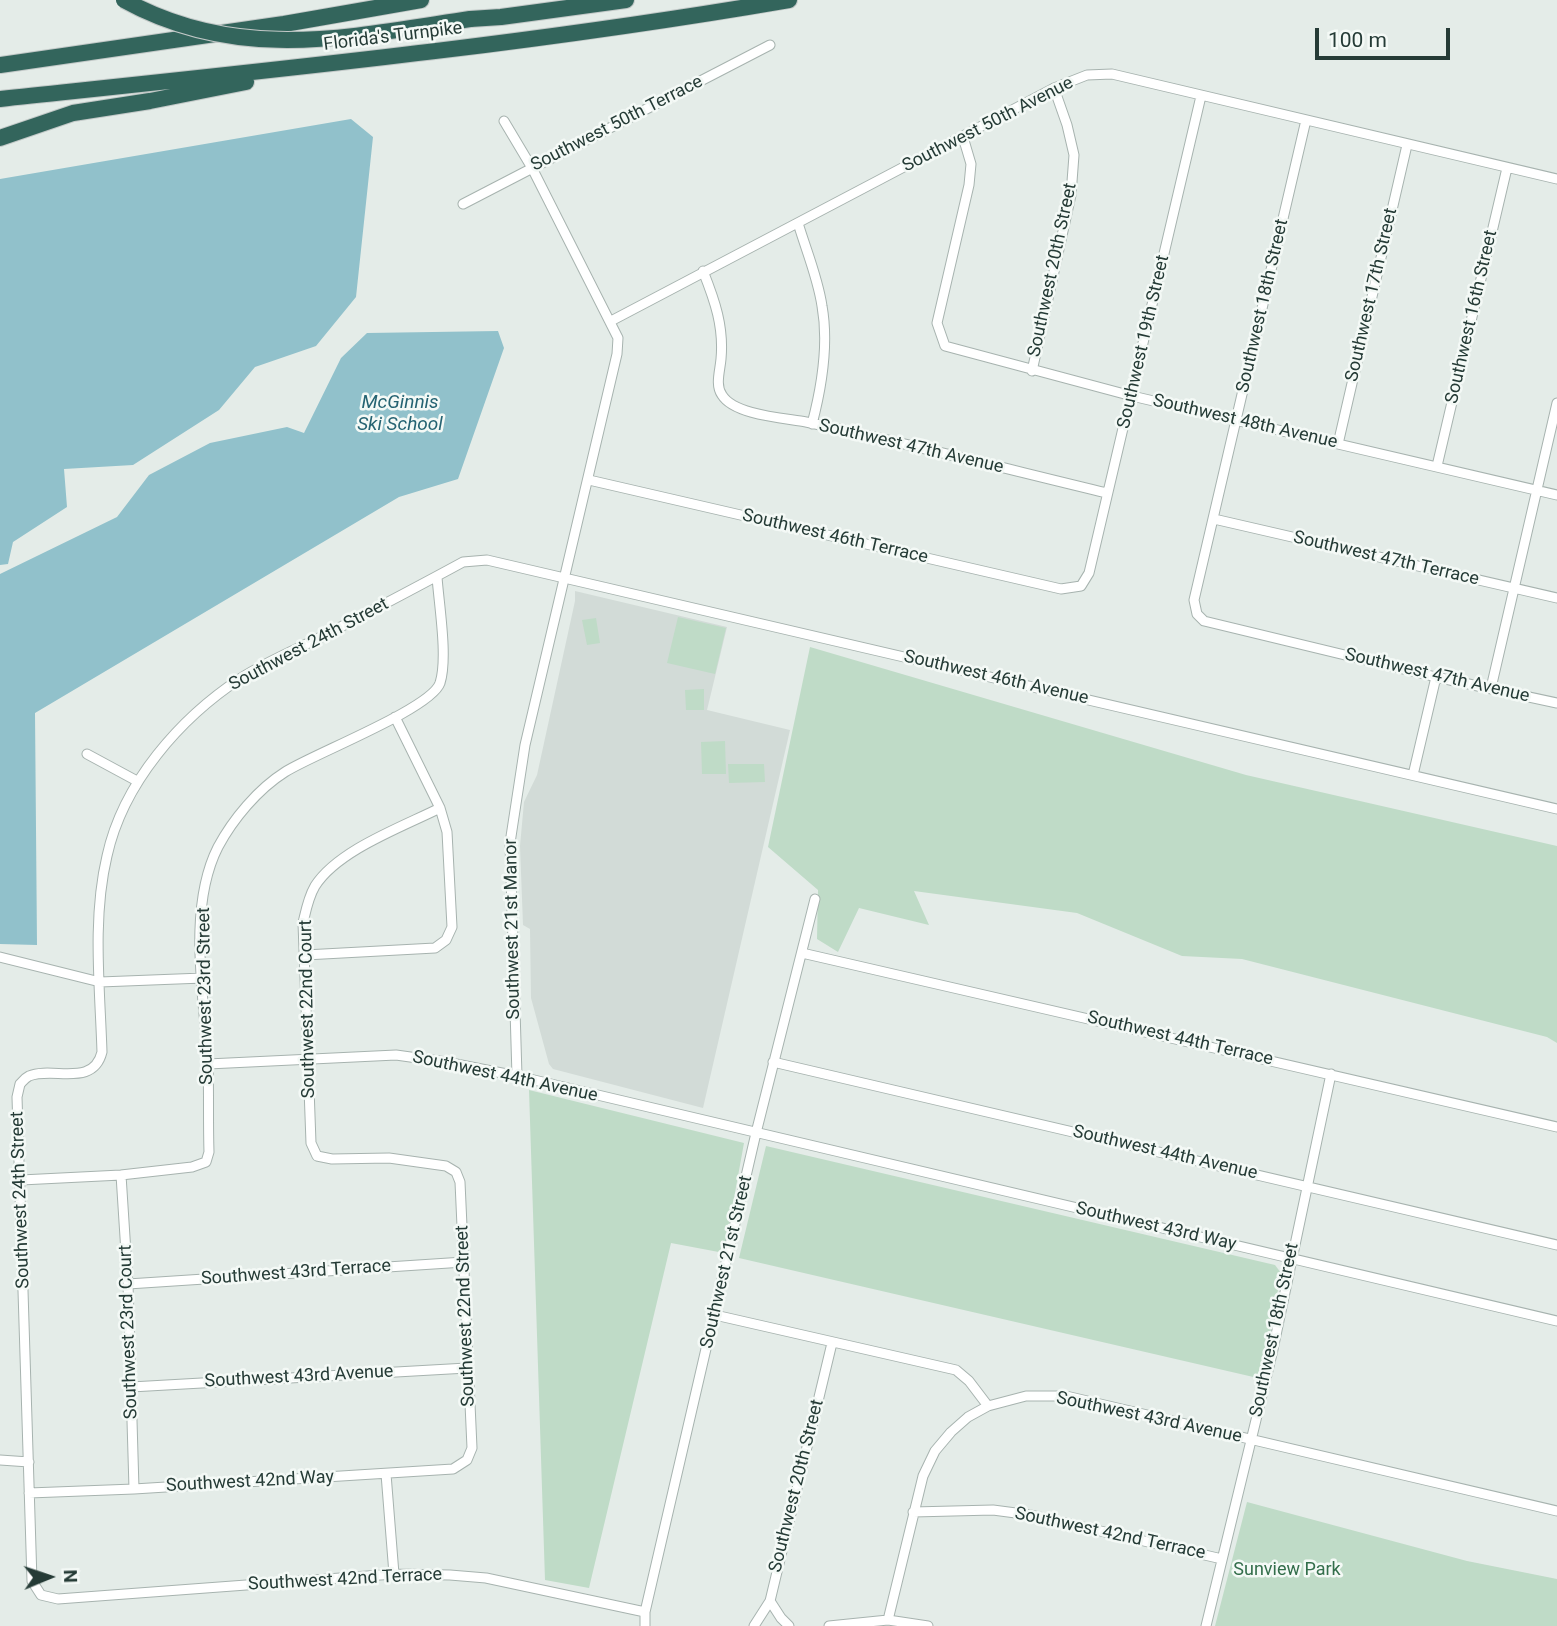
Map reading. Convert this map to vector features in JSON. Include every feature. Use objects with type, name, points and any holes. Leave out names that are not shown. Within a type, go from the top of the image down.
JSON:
[{"type":"highway","points":[[124,0],[176,22],[203,30],[277,41],[340,38],[470,19],[572,0]]},
{"type":"highway","name":"Florida's Turnpike","points":[[0,65],[271,26],[421,0]]},
{"type":"highway","points":[[470,19],[626,0]]},
{"type":"highway","name":"Florida's Turnpike","points":[[0,99],[344,63],[654,23],[789,0]]},
{"type":"highway","points":[[4,137],[73,113],[150,101],[344,63]]},
{"type":"street","name":"Southwest 50th Terrace","points":[[463,204],[771,45]]},
{"type":"street","name":"Southwest 50th Avenue","points":[[611,321],[1054,88],[1087,75],[1112,74],[1557,179]]},
{"type":"street","name":"Southwest 20th Street","points":[[1032,371],[1071,195],[1074,155],[1054,88]]},
{"type":"street","name":"Southwest 19th Street","points":[[1081,586],[1089,573],[1201,96]]},
{"type":"street","name":"Southwest 18th Street","points":[[1197,614],[1194,600],[1306,120]]},
{"type":"street","points":[[504,121],[532,168],[618,338],[617,354],[565,577]]},
{"type":"street","name":"Southwest 48th Avenue","points":[[963,137],[971,164],[937,323],[945,346],[1132,396],[1557,495]]},
{"type":"street","name":"Southwest 17th Street","points":[[1338,444],[1406,145]]},
{"type":"street","name":"Southwest 16th Street","points":[[1437,466],[1507,168]]},
{"type":"street","points":[[798,223],[822,305],[823,317],[823,369],[812,424]]},
{"type":"street","name":"Southwest 47th Avenue","points":[[703,271],[718,308],[722,340],[718,382],[720,393],[728,403],[741,410],[812,424],[1107,494]]},
{"type":"street","points":[[1491,688],[1557,403]]},
{"type":"street","name":"Southwest 46th Terrace","points":[[589,480],[1061,589],[1081,586]]},
{"type":"street","name":"Southwest 47th Terrace","points":[[1214,519],[1557,598]]},
{"type":"street","name":"Southwest 46th Avenue","points":[[437,577],[463,562],[479,560],[565,577],[1557,809]]},
{"type":"street","points":[[305,955],[435,947],[446,940],[452,927],[447,832],[440,808],[395,717],[424,699],[439,685],[442,663],[437,577]]},
{"type":"street","name":"Southwest 24th Street","points":[[41,1595],[32,1580],[17,1097],[20,1084],[29,1076],[88,1072],[99,1063],[102,1052],[101,893],[107,855],[137,781],[179,728],[206,704],[243,677],[437,577]]},
{"type":"street","name":"Southwest 21st Manor","points":[[517,1076],[510,843],[525,745],[565,577]]},
{"type":"street","name":"Southwest 47th Avenue","points":[[1197,614],[1204,621],[1557,703]]},
{"type":"street","points":[[1413,775],[1436,677]]},
{"type":"street","name":"Southwest 23rd Street","points":[[121,1175],[191,1167],[206,1162],[209,1152],[208,1064],[200,916],[206,883],[218,847],[243,811],[284,772],[395,717]]},
{"type":"street","points":[[88,754],[137,781]]},
{"type":"street","name":"Southwest 22nd Court","points":[[440,808],[373,841],[337,863],[316,884],[307,901],[303,923],[311,1143],[317,1156],[332,1160],[389,1158],[446,1166],[456,1172]]},
{"type":"street","name":"Southwest 21st Street","points":[[645,1626],[645,1612],[756,1133],[815,899]]},
{"type":"street","name":"Southwest 44th Terrace","points":[[802,953],[1557,1127]]},
{"type":"street","points":[[0,957],[100,982],[202,978]]},
{"type":"street","name":"Southwest 44th Avenue","points":[[208,1064],[396,1055],[517,1076],[756,1133]]},
{"type":"street","name":"Southwest 44th Avenue","points":[[773,1062],[1557,1245]]},
{"type":"street","name":"Southwest 18th Street","points":[[1206,1626],[1252,1440],[1331,1074]]},
{"type":"street","name":"Southwest 43rd Way","points":[[756,1133],[1557,1321]]},
{"type":"street","name":"Southwest 22nd Street","points":[[456,1172],[460,1182],[472,1448],[467,1460]]},
{"type":"street","points":[[21,1180],[121,1175]]},
{"type":"street","name":"Southwest 23rd Court","points":[[121,1175],[128,1284],[134,1489]]},
{"type":"street","name":"Southwest 43rd Terrace","points":[[128,1284],[464,1262]]},
{"type":"street","points":[[715,1315],[956,1370],[969,1381],[988,1406],[968,1417],[951,1432],[935,1451],[923,1476],[888,1620]]},
{"type":"street","name":"Southwest 20th Street","points":[[754,1626],[769,1601],[832,1343]]},
{"type":"street","name":"Southwest 43rd Avenue","points":[[131,1387],[467,1368]]},
{"type":"street","name":"Southwest 43rd Avenue","points":[[988,1406],[1026,1396],[1066,1396],[1557,1511]]},
{"type":"street","points":[[0,1460],[29,1462]]},
{"type":"street","name":"Southwest 42nd Way","points":[[29,1493],[453,1469],[467,1460]]},
{"type":"street","points":[[386,1474],[394,1574]]},
{"type":"street","name":"Southwest 42nd Terrace","points":[[913,1512],[993,1510],[1031,1515],[1222,1559]]},
{"type":"street","name":"Southwest 42nd Terrace","points":[[41,1595],[58,1599],[394,1574],[450,1575],[486,1578],[645,1612]]},
{"type":"street","points":[[769,1601],[789,1626]]},
{"type":"street","points":[[829,1626],[888,1620],[928,1626]]},
{"type":"shaded area","points":[[575,591],[727,627],[707,710],[790,730],[703,1108],[553,1069],[549,1064],[531,998],[530,929],[523,925],[520,846],[524,802],[537,775]]},
{"type":"green space","points":[[678,617],[726,628],[715,674],[667,663]]},
{"type":"green space","points":[[596,618],[600,643],[587,645],[582,620]]},
{"type":"green space","points":[[810,647],[1246,775],[1557,846],[1557,1043],[1547,1037],[1242,959],[1182,956],[1077,913],[914,891],[929,925],[859,908],[838,952],[817,939],[818,890],[768,847]]},
{"type":"green space","points":[[704,689],[704,710],[686,710],[685,690]]},
{"type":"green space","points":[[725,741],[726,774],[702,774],[701,742]]},
{"type":"green space","points":[[728,764],[764,764],[765,782],[729,783]]},
{"type":"green space","points":[[529,1090],[744,1143],[724,1253],[671,1243],[589,1588],[545,1580]]},
{"type":"green space","points":[[766,1146],[1275,1265],[1281,1273],[1262,1379],[739,1258]]},
{"type":"green space","name":"Sunview Park","points":[[1247,1502],[1467,1561],[1557,1579],[1557,1626],[1215,1626]]},
{"type":"water","points":[[351,119],[373,137],[356,297],[316,346],[255,367],[219,410],[133,465],[64,469],[67,507],[13,542],[8,564],[0,565],[0,179]]},
{"type":"water","name":"McGinnis Ski School","points":[[498,331],[504,348],[458,479],[399,497],[35,713],[37,945],[0,944],[0,574],[117,517],[149,475],[210,443],[287,427],[304,433],[341,358],[367,333]]}]
